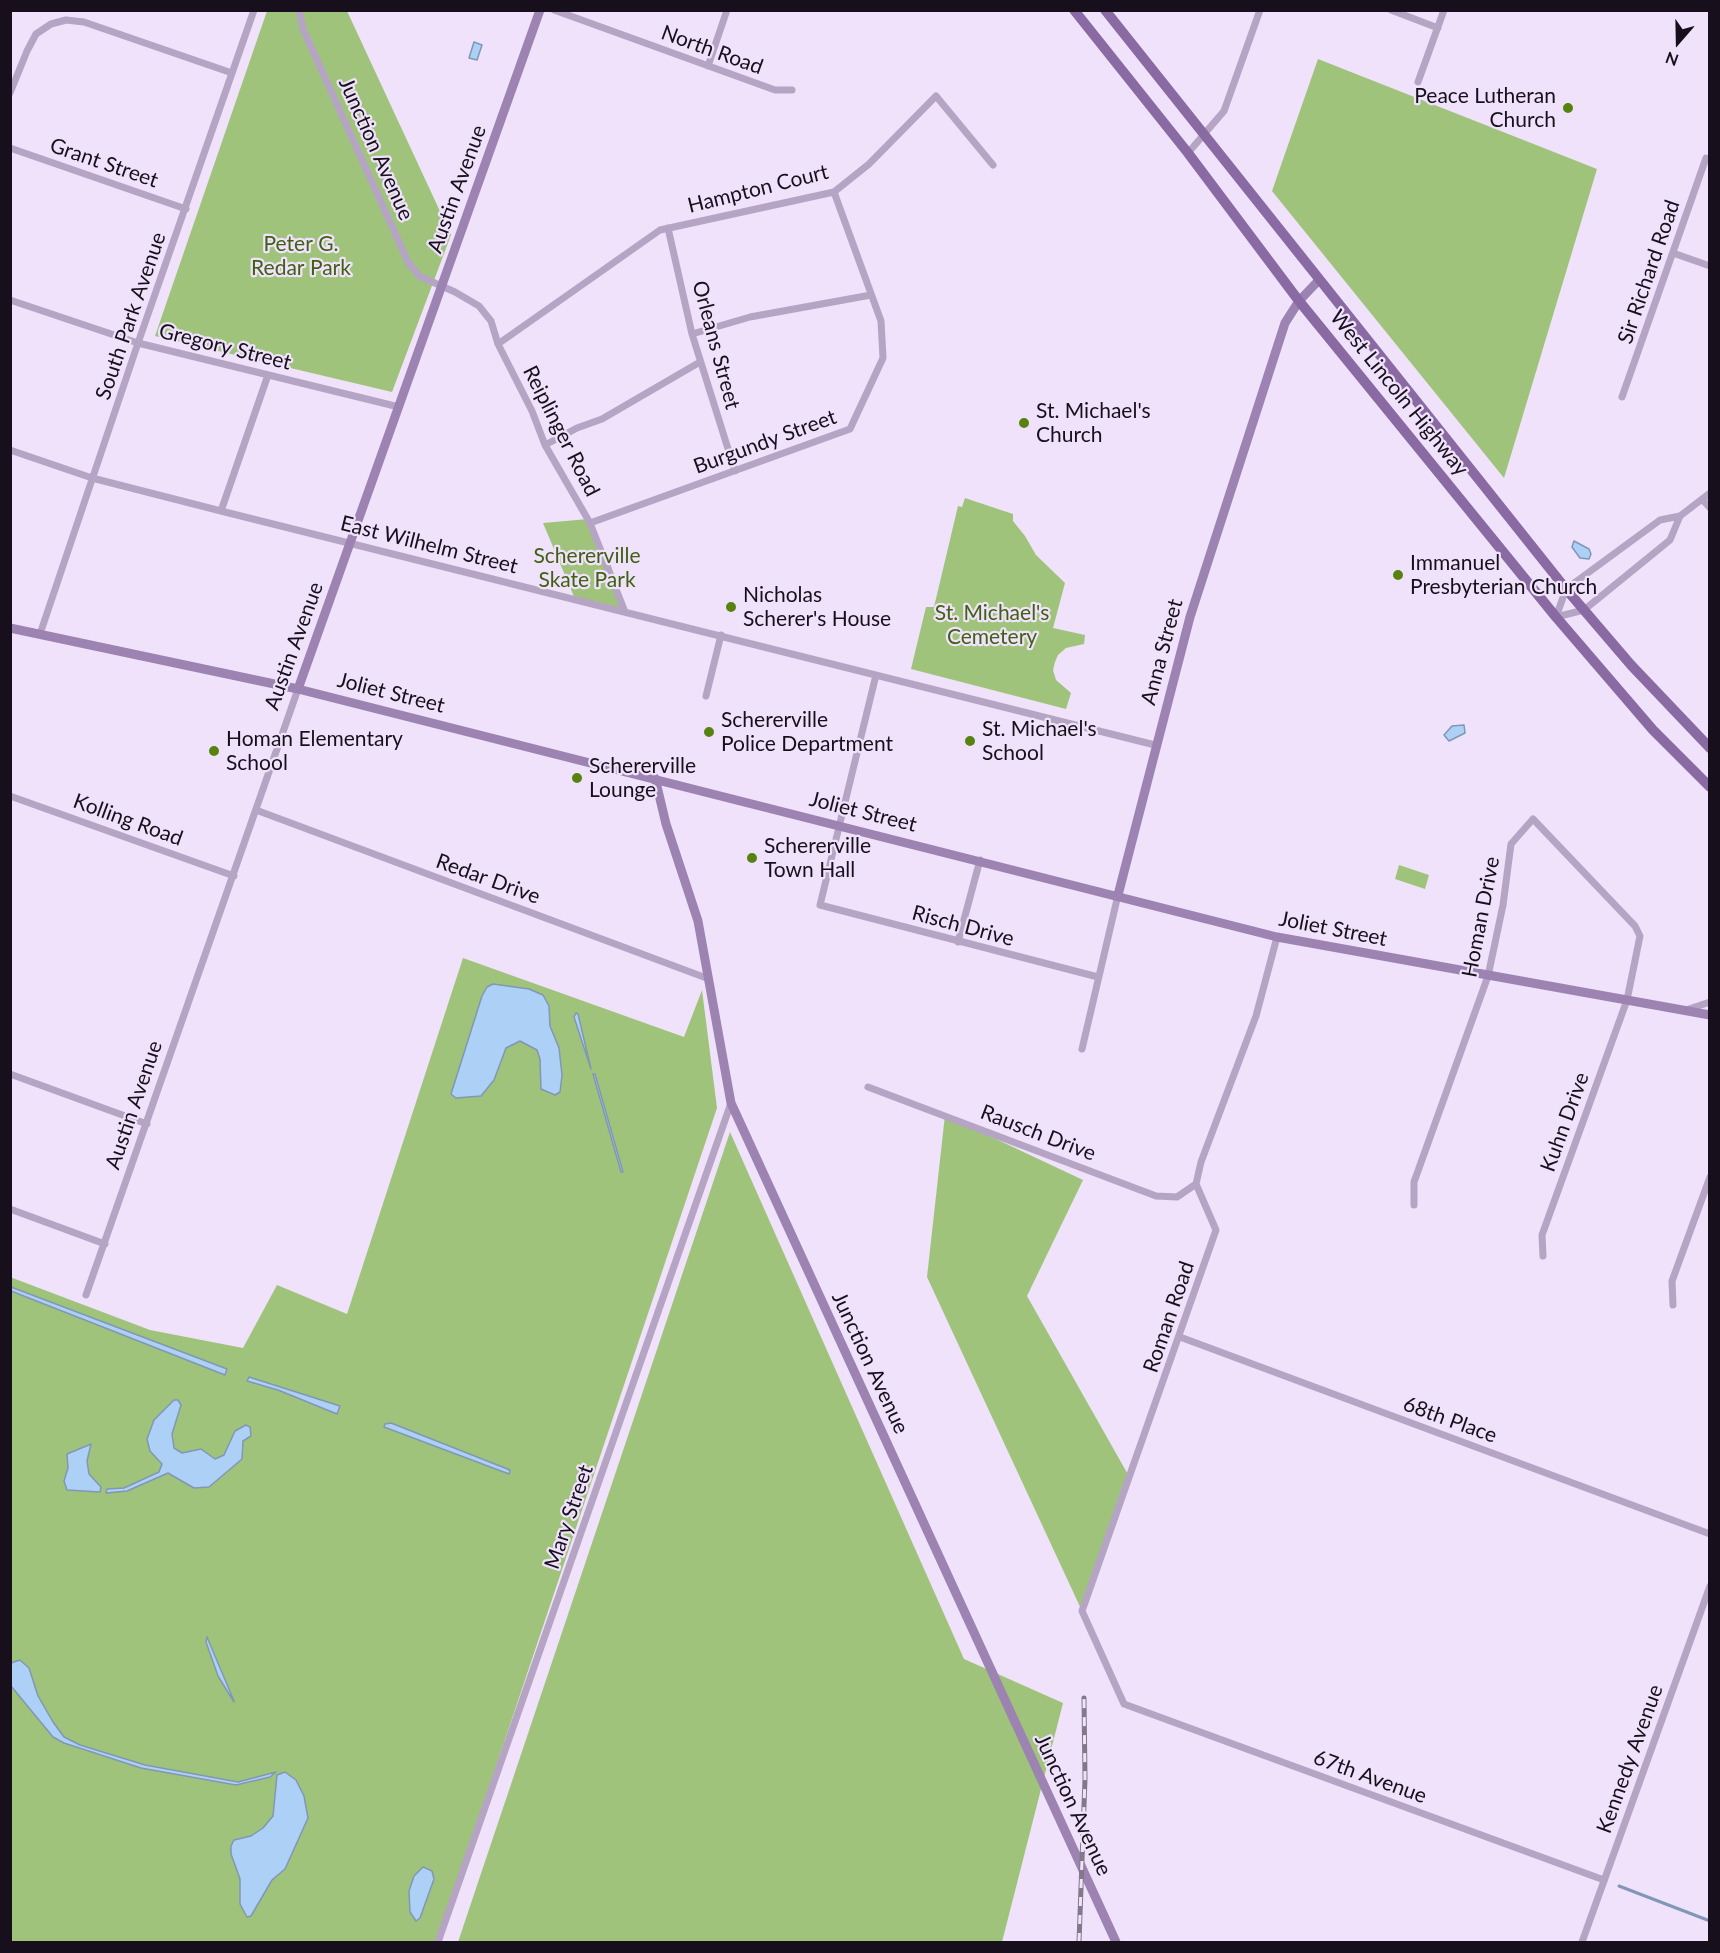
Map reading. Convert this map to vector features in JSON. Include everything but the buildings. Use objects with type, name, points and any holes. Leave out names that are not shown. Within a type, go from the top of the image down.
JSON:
[{"type":"main road","name":"West Lincoln Highway","points":[[1074,10],[1188,153],[1299,301],[1556,617],[1653,730],[1710,787]]},
{"type":"main road","name":"West Lincoln Highway","points":[[1106,10],[1203,135],[1566,589],[1630,665],[1710,748]]},
{"type":"street","name":"South Park Avenue","points":[[40,634],[254,10]]},
{"type":"street","name":"Junction Avenue","points":[[299,10],[303,29],[408,262],[419,276],[442,287]]},
{"type":"street","name":"Austin Avenue","points":[[86,1295],[298,689],[540,10]]},
{"type":"street","name":"North Road","points":[[554,10],[775,90],[792,90]]},
{"type":"street","points":[[708,66],[728,10]]},
{"type":"street","points":[[1188,153],[1224,111],[1260,10]]},
{"type":"street","points":[[1391,10],[1438,28]]},
{"type":"street","points":[[1418,82],[1444,10]]},
{"type":"street","points":[[10,93],[36,34],[51,24],[66,20],[84,22],[232,73]]},
{"type":"street","name":"Hampton Court","points":[[498,344],[660,230],[834,192],[869,164],[936,96],[993,165]]},
{"type":"street","name":"Grant Street","points":[[10,148],[186,209]]},
{"type":"street","name":"Sir Richard Road","points":[[1622,396],[1706,158]]},
{"type":"street","name":"Burgundy Street","points":[[590,523],[850,429],[883,358],[881,321],[834,192]]},
{"type":"street","name":"Orleans Street","points":[[668,228],[692,334],[735,471]]},
{"type":"street","points":[[1673,253],[1710,266]]},
{"type":"street","name":"Anna Street","points":[[1082,1049],[1155,745],[1211,548],[1285,322],[1299,301],[1319,280]]},
{"type":"street","name":"Reiplinger Road","points":[[442,287],[479,306],[491,321],[498,344],[532,411],[546,446],[590,523],[625,612]]},
{"type":"street","points":[[692,334],[750,317],[871,295]]},
{"type":"street","name":"Gregory Street","points":[[10,300],[138,343],[399,407]]},
{"type":"street","points":[[546,446],[577,428],[602,419],[700,362]]},
{"type":"street","points":[[221,512],[268,375]]},
{"type":"street","name":"East Wilhelm Street","points":[[10,450],[92,478],[221,512],[1155,745]]},
{"type":"street","points":[[1556,617],[1566,589],[1660,520],[1680,516],[1710,493]]},
{"type":"street","points":[[1702,499],[1710,508]]},
{"type":"street","points":[[1556,617],[1584,610],[1670,540],[1680,516]]},
{"type":"street","name":"Joliet Street","points":[[10,628],[298,689],[1277,937],[1710,1015]]},
{"type":"street","points":[[705,696],[721,635]]},
{"type":"street","points":[[839,825],[876,675]]},
{"type":"street","name":"Junction Avenue","points":[[655,778],[666,824],[698,921],[731,1103],[1116,1942]]},
{"type":"street","name":"Kolling Road","points":[[10,796],[234,876]]},
{"type":"street","name":"Redar Drive","points":[[256,810],[709,979]]},
{"type":"street","name":"Homan Drive","points":[[1414,1205],[1414,1182],[1488,976],[1496,941],[1511,844],[1533,819],[1635,926],[1640,936],[1627,1000]]},
{"type":"street","name":"Risch Drive","points":[[839,825],[820,904],[1098,977]]},
{"type":"street","points":[[958,942],[980,860]]},
{"type":"street","points":[[1196,1184],[1201,1162],[1256,1016],[1277,937]]},
{"type":"street","name":"Kuhn Drive","points":[[1544,1256],[1542,1235],[1627,1000]]},
{"type":"street","points":[[1685,1011],[1710,1002]]},
{"type":"street","points":[[10,1074],[147,1124]]},
{"type":"street","name":"Rausch Drive","points":[[868,1087],[1156,1196],[1177,1197],[1196,1184]]},
{"type":"street","name":"Mary Street","points":[[438,1942],[731,1103]]},
{"type":"street","points":[[1673,1305],[1672,1281],[1710,1177]]},
{"type":"street","name":"Roman Road","points":[[1124,1704],[1082,1611],[1216,1230],[1196,1184]]},
{"type":"street","points":[[10,1209],[105,1244]]},
{"type":"street","name":"68th Place","points":[[1180,1337],[1710,1534]]},
{"type":"street","name":"Kennedy Avenue","points":[[1582,1942],[1710,1586]]},
{"type":"street","name":"67th Avenue","points":[[1124,1704],[1604,1880]]},
{"type":"green space","name":"Peter G. Redar Park","points":[[267,11],[347,11],[451,235],[392,392],[155,336]]},
{"type":"green space","points":[[1318,59],[1597,169],[1504,478],[1272,191]]},
{"type":"green space","name":"St. Michael's Cemetery","points":[[965,498],[1013,514],[1013,521],[1036,555],[1065,583],[1053,628],[1085,635],[1084,644],[1066,648],[1058,655],[1055,662],[1053,670],[1056,680],[1071,693],[1066,709],[911,669],[926,607],[934,607],[958,506],[962,507]]},
{"type":"green space","name":"Schererville Skate Park","points":[[588,519],[609,559],[625,612],[575,599],[543,523]]},
{"type":"green space","points":[[1399,865],[1429,875],[1425,889],[1395,879]]},
{"type":"green space","points":[[463,958],[684,1037],[702,990],[717,1108],[437,1942],[11,1942],[10,1277],[150,1330],[243,1348],[277,1285],[347,1314]]},
{"type":"green space","points":[[945,1115],[1083,1180],[1027,1296],[1130,1478],[1082,1611],[927,1277]]},
{"type":"green space","points":[[730,1132],[964,1659],[1063,1703],[1002,1942],[458,1942]]},
{"type":"water","points":[[474,42],[482,45],[477,60],[469,58]]},
{"type":"water","points":[[1574,541],[1589,549],[1591,554],[1589,559],[1580,558],[1572,547]]},
{"type":"water","points":[[1464,725],[1465,733],[1449,741],[1444,735],[1452,726]]},
{"type":"water","points":[[493,984],[529,989],[543,995],[549,1006],[550,1026],[559,1048],[562,1075],[560,1092],[555,1095],[541,1089],[540,1059],[537,1050],[520,1041],[506,1048],[494,1080],[481,1096],[456,1098],[451,1094],[482,996],[487,987]]},
{"type":"water","points":[[576,1013],[578,1014],[591,1069],[574,1017]]},
{"type":"water","points":[[593,1074],[595,1074],[623,1172],[621,1172]]},
{"type":"water","points":[[11,1287],[227,1369],[225,1375],[11,1291]]},
{"type":"water","points":[[249,1377],[340,1406],[337,1414],[278,1390],[247,1381]]},
{"type":"water","points":[[174,1400],[178,1400],[181,1405],[172,1434],[174,1448],[182,1453],[201,1449],[215,1459],[224,1455],[235,1431],[246,1425],[250,1427],[251,1436],[243,1441],[242,1459],[209,1487],[194,1488],[168,1473],[127,1491],[106,1493],[107,1489],[124,1488],[159,1472],[162,1464],[150,1451],[147,1439],[154,1420]]},
{"type":"water","points":[[391,1423],[510,1470],[509,1474],[384,1427],[385,1424]]},
{"type":"water","points":[[91,1444],[87,1461],[89,1474],[101,1487],[100,1492],[67,1490],[64,1481],[68,1468],[67,1454]]},
{"type":"water","points":[[207,1637],[234,1702],[218,1676],[206,1642]]},
{"type":"water","points":[[20,1660],[29,1668],[38,1696],[53,1722],[64,1737],[80,1745],[145,1765],[238,1782],[276,1772],[270,1777],[236,1785],[141,1768],[64,1743],[53,1737],[11,1686],[11,1663]]},
{"type":"water","points":[[285,1772],[296,1780],[304,1796],[308,1818],[285,1869],[272,1880],[251,1916],[247,1917],[240,1904],[240,1879],[231,1854],[231,1846],[234,1840],[251,1836],[263,1828],[273,1816],[277,1775]]},
{"type":"water","points":[[423,1867],[432,1871],[434,1879],[420,1918],[416,1921],[410,1912],[409,1891],[414,1876]]},
{"type":"waterway","points":[[1619,1886],[1710,1921]]},
{"type":"railway","points":[[1079,1942],[1085,1779],[1084,1698]]},
{"type":"place","name":"Peace Lutheran Church","points":[[1568,108]]},
{"type":"place","name":"St. Michael's Church","points":[[1024,423]]},
{"type":"place","name":"Immanuel Presbyterian Church","points":[[1398,575]]},
{"type":"place","name":"Nicholas Scherer's House","points":[[731,607]]},
{"type":"place","name":"Schererville Police Department","points":[[709,732]]},
{"type":"place","name":"St. Michael's School","points":[[970,741]]},
{"type":"place","name":"Homan Elementary School","points":[[214,751]]},
{"type":"place","name":"Schererville Lounge","points":[[577,778]]},
{"type":"place","name":"Schererville Town Hall","points":[[752,858]]}]
